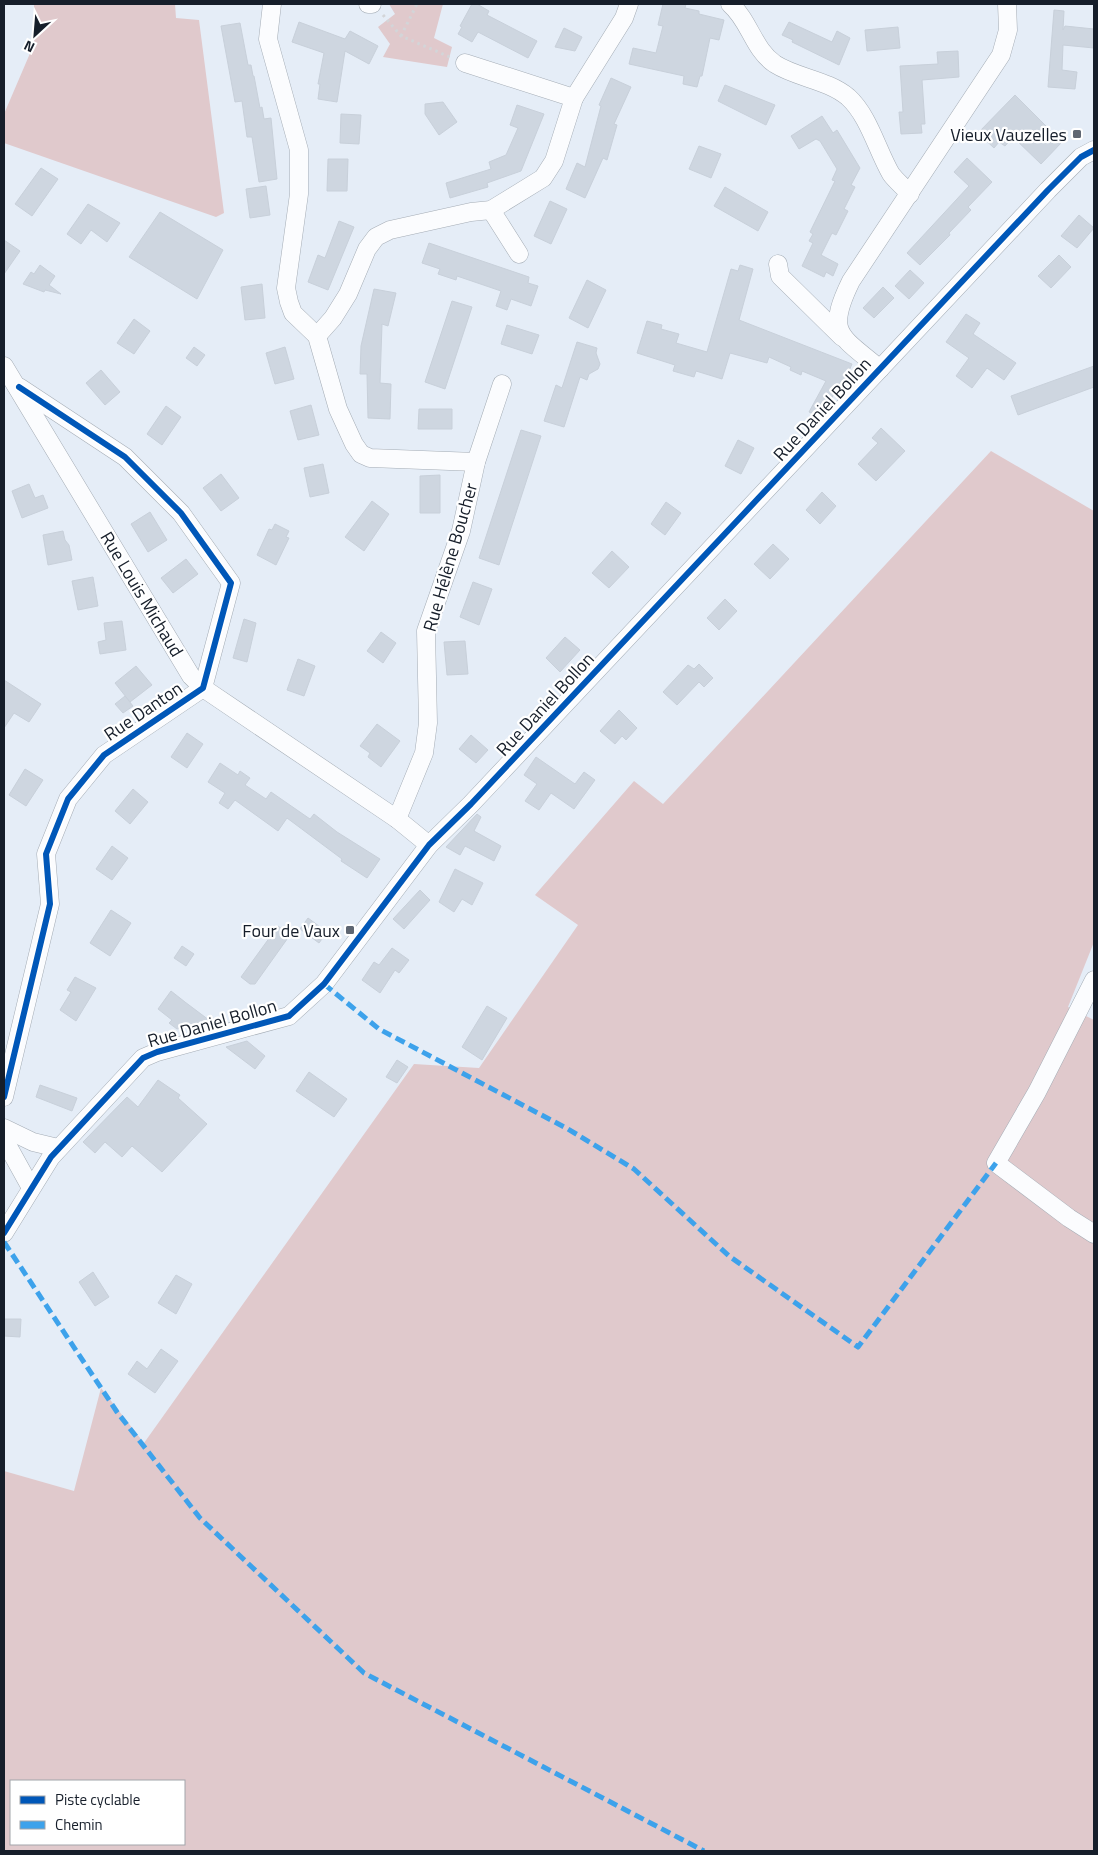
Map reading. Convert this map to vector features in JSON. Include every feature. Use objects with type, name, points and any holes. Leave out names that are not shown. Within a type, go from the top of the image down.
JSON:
[{"type":"street","points":[[272,4],[268,39],[299,150],[299,194],[286,288],[293,313],[317,336],[338,409],[354,444],[362,454],[370,458],[476,462]]},
{"type":"street","points":[[317,336],[333,318],[348,294],[367,248],[376,237],[390,230],[471,212],[491,210],[543,178],[554,162],[574,98],[624,18],[630,4]]},
{"type":"street","points":[[730,4],[740,12],[760,52],[776,64],[830,87],[848,97],[858,110],[892,175],[910,194]]},
{"type":"street","points":[[843,337],[838,325],[839,306],[851,281],[1001,55],[1008,30],[1007,4]]},
{"type":"street","points":[[465,63],[574,98]]},
{"type":"street","name":"Rue Daniel Bollon","points":[[4,1234],[31,1188],[58,1148],[143,1058],[158,1052],[289,1016],[324,984],[429,846],[478,797],[880,369],[1088,153],[1094,137]]},
{"type":"street","points":[[491,210],[519,254]]},
{"type":"street","points":[[778,264],[780,276],[843,337],[880,369]]},
{"type":"street","name":"Rue Louis Michaud","points":[[4,366],[19,387],[191,676],[203,688],[398,819],[429,846]]},
{"type":"street","name":"Rue Hélène Boucher","points":[[398,819],[424,753],[428,723],[426,631],[461,531],[476,462],[502,384]]},
{"type":"street","points":[[19,387],[125,457],[181,513],[231,583],[203,688]]},
{"type":"street","name":"Rue Danton","points":[[4,1097],[50,904],[46,854],[68,799],[104,756],[203,688]]},
{"type":"street","points":[[1094,980],[1037,1092],[996,1163],[1069,1218],[1094,1234]]},
{"type":"street","points":[[4,1128],[33,1142],[58,1148]]},
{"type":"street","points":[[4,1139],[31,1188]]},
{"type":"path","points":[[372,4],[401,36],[465,63]]},
{"type":"path","points":[[401,36],[417,4]]},
{"type":"shaded area","points":[[34,4],[175,4],[176,18],[199,20],[224,213],[216,217],[4,143],[4,114],[34,44]]},
{"type":"shaded area","points":[[389,4],[443,4],[434,38],[452,47],[447,67],[383,57],[390,44],[378,27],[395,14]]},
{"type":"shaded area","points":[[991,451],[1094,511],[1094,942],[1068,1007],[1094,1020],[1094,1851],[4,1851],[4,1471],[74,1491],[101,1388],[144,1443],[414,1064],[479,1068],[578,925],[535,895],[634,781],[663,804]]},
{"type":"building","points":[[472,4],[477,4],[489,11],[487,15],[537,41],[528,58],[478,32],[472,42],[458,34],[462,27],[460,26]]},
{"type":"building","points":[[663,4],[686,4],[685,8],[699,11],[699,14],[724,20],[719,40],[710,38],[702,76],[700,76],[697,87],[683,84],[684,76],[629,64],[633,48],[656,53],[663,26],[658,25]]},
{"type":"building","points":[[1054,10],[1064,11],[1063,30],[1065,26],[1094,29],[1094,48],[1063,45],[1062,70],[1077,72],[1075,89],[1048,87]]},
{"type":"building","points":[[299,22],[345,39],[350,31],[378,46],[369,64],[345,51],[337,102],[318,99],[320,84],[318,84],[324,53],[292,42]]},
{"type":"building","points":[[789,22],[832,42],[837,31],[850,38],[839,65],[792,42],[793,40],[782,35]]},
{"type":"building","points":[[240,23],[248,65],[251,65],[260,108],[262,107],[264,119],[271,118],[277,179],[259,182],[252,137],[247,137],[242,101],[235,102],[221,26]]},
{"type":"building","points":[[898,27],[900,48],[867,51],[865,30]]},
{"type":"building","points":[[564,28],[582,37],[575,51],[555,47]]},
{"type":"building","points":[[958,51],[959,77],[922,80],[925,124],[921,124],[922,133],[901,134],[899,112],[903,112],[900,66],[938,64],[937,52]]},
{"type":"building","points":[[611,78],[631,87],[614,124],[617,125],[607,160],[603,158],[585,198],[566,189],[577,163],[585,167],[601,106],[599,105]]},
{"type":"building","points":[[725,85],[775,105],[766,125],[718,101]]},
{"type":"building","points":[[1015,95],[1062,142],[1041,164],[1013,137],[1005,146],[999,142],[994,148],[978,133]]},
{"type":"building","points":[[443,102],[457,122],[439,135],[425,114],[425,104]]},
{"type":"building","points":[[517,105],[544,114],[521,171],[487,183],[488,187],[450,198],[446,183],[491,169],[489,162],[506,155],[518,128],[510,125]]},
{"type":"building","points":[[341,114],[361,115],[359,144],[340,143]]},
{"type":"building","points":[[822,116],[833,133],[837,130],[860,168],[851,185],[855,187],[844,209],[848,211],[836,235],[832,233],[821,255],[838,264],[833,276],[826,272],[824,277],[802,266],[813,243],[809,241],[813,234],[810,232],[835,181],[832,180],[837,169],[820,141],[816,139],[799,149],[791,136]]},
{"type":"building","points":[[699,146],[721,154],[711,178],[689,169]]},
{"type":"building","points":[[967,158],[992,182],[968,207],[971,210],[949,233],[950,235],[920,265],[907,253],[969,186],[954,172]]},
{"type":"building","points":[[328,159],[348,159],[347,191],[327,191]]},
{"type":"building","points":[[41,168],[58,179],[32,216],[15,204]]},
{"type":"building","points":[[266,186],[270,215],[250,218],[246,189]]},
{"type":"building","points":[[725,187],[768,212],[758,231],[714,206]]},
{"type":"building","points":[[550,201],[567,209],[551,244],[534,236]]},
{"type":"building","points":[[88,204],[120,223],[107,242],[91,230],[81,244],[67,234]]},
{"type":"building","points":[[160,212],[223,250],[197,299],[129,257]]},
{"type":"building","points":[[1079,215],[1094,228],[1077,248],[1061,236]]},
{"type":"building","points":[[339,221],[354,227],[328,290],[308,282],[318,255],[325,258]]},
{"type":"building","points":[[4,240],[20,251],[4,274]]},
{"type":"building","points":[[429,243],[529,277],[528,283],[538,286],[531,306],[511,299],[507,310],[496,306],[501,291],[457,276],[456,280],[438,274],[440,269],[422,263]]},
{"type":"building","points":[[1059,255],[1071,267],[1051,288],[1038,276]]},
{"type":"building","points":[[40,265],[55,276],[49,285],[61,294],[45,290],[44,292],[23,284],[31,272],[34,274]]},
{"type":"building","points":[[740,265],[753,269],[739,320],[852,364],[842,387],[838,386],[820,417],[809,412],[826,381],[802,371],[801,375],[790,370],[791,367],[769,357],[767,363],[730,353],[722,379],[696,371],[694,377],[673,371],[675,365],[637,353],[647,321],[662,325],[661,329],[679,334],[676,343],[707,352],[731,269],[738,271]]},
{"type":"building","points":[[910,270],[924,283],[909,299],[895,286]]},
{"type":"building","points":[[587,280],[606,290],[588,328],[569,318]]},
{"type":"building","points":[[262,284],[265,318],[245,320],[241,287]]},
{"type":"building","points":[[883,287],[894,298],[874,318],[863,308]]},
{"type":"building","points":[[374,289],[396,293],[388,326],[382,324],[380,383],[391,384],[390,419],[368,418],[367,374],[360,374],[361,346]]},
{"type":"building","points":[[452,301],[472,307],[445,389],[425,382]]},
{"type":"building","points":[[966,314],[980,323],[973,334],[1016,363],[1004,380],[987,368],[972,388],[956,376],[969,358],[946,342]]},
{"type":"building","points":[[134,319],[150,331],[134,354],[117,343]]},
{"type":"building","points":[[507,325],[539,335],[532,354],[501,344]]},
{"type":"building","points":[[577,342],[597,348],[596,353],[600,364],[598,369],[589,374],[587,380],[580,377],[564,427],[544,421],[556,385],[562,388]]},
{"type":"building","points":[[194,347],[205,355],[197,366],[186,358]]},
{"type":"building","points":[[285,347],[294,379],[275,384],[266,353]]},
{"type":"building","points":[[1094,366],[1094,387],[1018,415],[1011,396]]},
{"type":"building","points":[[101,370],[120,392],[105,405],[86,383]]},
{"type":"building","points":[[311,405],[319,435],[298,440],[290,411]]},
{"type":"building","points":[[166,406],[181,417],[162,445],[147,434]]},
{"type":"building","points":[[419,409],[452,409],[452,429],[418,429]]},
{"type":"building","points":[[881,428],[905,451],[876,481],[858,464],[878,443],[872,438]]},
{"type":"building","points":[[521,430],[541,436],[499,565],[479,558]]},
{"type":"building","points":[[738,440],[754,448],[741,474],[725,466]]},
{"type":"building","points":[[323,464],[329,493],[310,497],[304,468]]},
{"type":"building","points":[[221,474],[239,498],[221,511],[203,488]]},
{"type":"building","points":[[440,475],[440,513],[420,513],[420,476]]},
{"type":"building","points":[[29,484],[35,498],[43,495],[48,508],[22,518],[12,491]]},
{"type":"building","points":[[822,492],[836,506],[820,524],[806,510]]},
{"type":"building","points":[[372,501],[389,514],[364,551],[345,537]]},
{"type":"building","points":[[666,502],[681,513],[665,535],[651,524]]},
{"type":"building","points":[[150,512],[167,540],[148,552],[131,524]]},
{"type":"building","points":[[275,524],[289,531],[286,537],[289,538],[276,565],[257,555],[269,529],[272,530]]},
{"type":"building","points":[[63,531],[65,540],[69,545],[72,560],[48,565],[43,535]]},
{"type":"building","points":[[773,544],[789,559],[770,579],[754,564]]},
{"type":"building","points":[[612,551],[629,567],[609,588],[592,573]]},
{"type":"building","points":[[186,559],[198,574],[173,593],[161,578]]},
{"type":"building","points":[[93,577],[98,606],[78,610],[72,581]]},
{"type":"building","points":[[473,582],[492,589],[479,625],[460,617]]},
{"type":"building","points":[[725,599],[737,611],[719,630],[707,618]]},
{"type":"building","points":[[244,619],[256,623],[247,662],[233,658]]},
{"type":"building","points":[[122,621],[126,650],[100,654],[98,642],[106,640],[104,623]]},
{"type":"building","points":[[381,632],[396,643],[383,663],[367,651]]},
{"type":"building","points":[[565,637],[580,650],[560,672],[546,658]]},
{"type":"building","points":[[465,641],[468,674],[447,675],[444,642]]},
{"type":"building","points":[[298,659],[315,666],[304,696],[287,690]]},
{"type":"building","points":[[699,664],[713,678],[704,687],[699,682],[677,705],[663,692],[688,665],[694,669]]},
{"type":"building","points":[[136,666],[152,685],[130,702],[115,683]]},
{"type":"building","points":[[4,680],[41,704],[29,722],[14,713],[4,728]]},
{"type":"building","points":[[125,696],[133,706],[123,713],[115,704]]},
{"type":"building","points":[[619,710],[637,728],[626,740],[622,736],[615,744],[600,731]]},
{"type":"building","points":[[377,724],[400,741],[381,767],[368,757],[370,753],[360,746]]},
{"type":"building","points":[[187,733],[203,744],[187,768],[171,757]]},
{"type":"building","points":[[471,735],[488,750],[476,763],[459,749]]},
{"type":"building","points":[[536,757],[575,784],[584,772],[595,780],[574,809],[551,793],[539,810],[525,801],[537,784],[524,775]]},
{"type":"building","points":[[220,763],[238,775],[240,771],[250,778],[245,785],[266,799],[271,792],[310,819],[314,814],[337,832],[380,859],[367,878],[341,861],[342,859],[287,818],[278,831],[235,800],[228,809],[219,803],[225,793],[208,782]]},
{"type":"building","points":[[25,769],[43,780],[26,806],[9,795]]},
{"type":"building","points":[[133,789],[148,802],[130,824],[115,811]]},
{"type":"building","points":[[477,814],[481,817],[474,831],[501,846],[494,861],[465,846],[460,855],[446,847]]},
{"type":"building","points":[[112,846],[128,858],[112,880],[96,869]]},
{"type":"building","points":[[455,869],[483,883],[472,905],[462,899],[454,912],[439,902]]},
{"type":"building","points":[[420,890],[430,900],[404,929],[393,919]]},
{"type":"building","points":[[111,910],[131,923],[110,956],[90,943]]},
{"type":"building","points":[[308,918],[327,932],[319,943],[300,929]]},
{"type":"building","points":[[278,926],[290,935],[255,984],[250,984],[241,977]]},
{"type":"building","points":[[182,946],[194,954],[186,966],[174,958]]},
{"type":"building","points":[[392,948],[409,960],[399,973],[395,970],[380,993],[362,980],[374,962],[379,965]]},
{"type":"building","points":[[75,977],[96,988],[76,1021],[60,1010],[71,992],[67,990]]},
{"type":"building","points":[[171,991],[209,1020],[177,1029],[169,1023],[172,1020],[158,1009]]},
{"type":"building","points":[[487,1006],[507,1018],[482,1060],[462,1047]]},
{"type":"building","points":[[247,1041],[265,1056],[255,1069],[226,1047]]},
{"type":"building","points":[[397,1060],[408,1067],[397,1083],[386,1077]]},
{"type":"building","points":[[309,1072],[347,1099],[334,1117],[296,1091]]},
{"type":"building","points":[[158,1080],[180,1095],[178,1098],[207,1124],[162,1172],[132,1146],[122,1157],[105,1142],[95,1153],[83,1142],[127,1097],[138,1107]]},
{"type":"building","points":[[40,1085],[77,1098],[72,1111],[36,1097]]},
{"type":"building","points":[[93,1272],[109,1297],[95,1306],[79,1282]]},
{"type":"building","points":[[176,1275],[192,1284],[176,1314],[158,1303]]},
{"type":"building","points":[[4,1319],[21,1319],[20,1337],[4,1336]]},
{"type":"building","points":[[161,1349],[178,1361],[155,1393],[128,1374],[137,1361],[147,1369]]},
{"type":"marked path","points":[[324,984],[379,1029],[568,1129],[634,1169],[729,1256],[858,1347],[996,1163]]},
{"type":"marked path","points":[[4,1242],[117,1412],[200,1518],[364,1673],[704,1851]]},
{"type":"cycle path","points":[[4,1233],[51,1157],[143,1058],[157,1052],[289,1016],[324,984],[429,845],[471,804],[1048,190],[1081,157],[1094,150]]},
{"type":"cycle path","points":[[4,1097],[50,904],[46,854],[68,799],[104,755],[203,688],[231,583],[181,513],[125,457],[19,387]]},
{"type":"place","name":"Vieux Vauzelles","points":[[1077,134]]},
{"type":"place","name":"Four de Vaux","points":[[350,930]]}]
